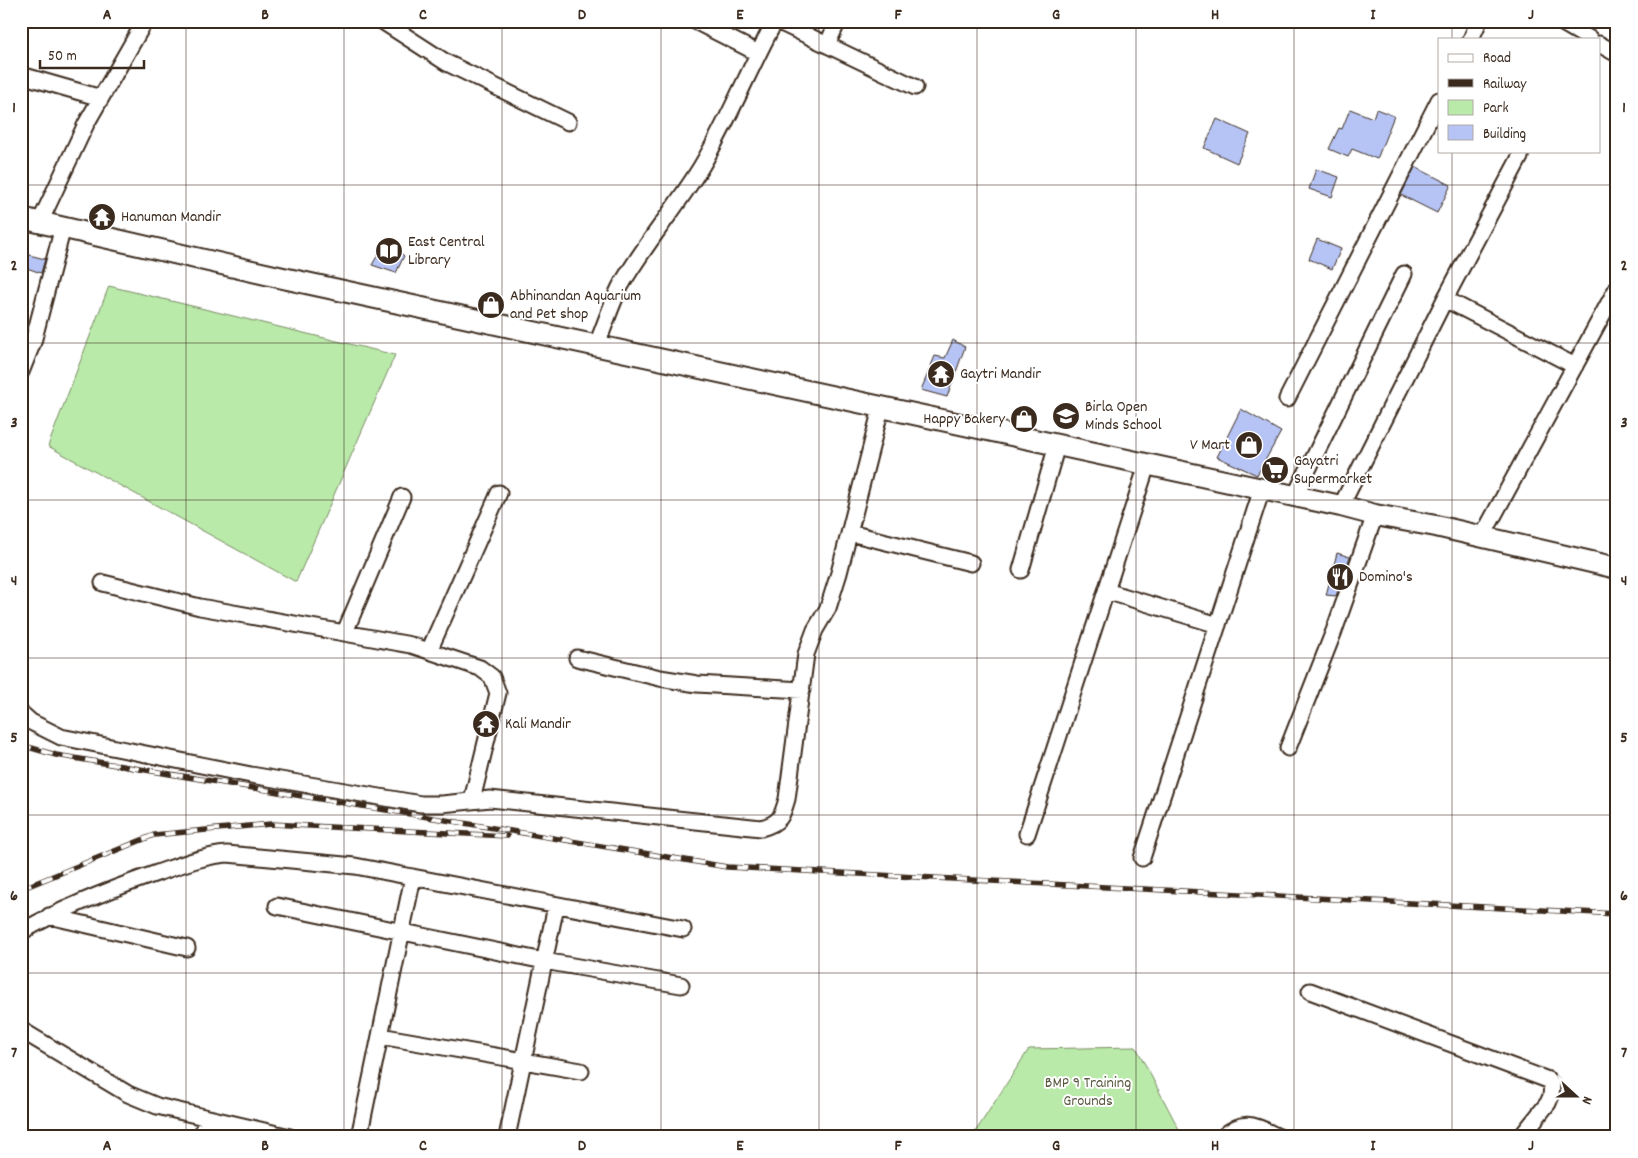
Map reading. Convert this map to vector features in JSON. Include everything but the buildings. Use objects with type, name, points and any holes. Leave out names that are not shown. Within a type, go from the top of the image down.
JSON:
[{"type":"main road","points":[[31,220],[284,278],[598,344],[881,408],[1295,496],[1375,516],[1482,537],[1617,568]]},
{"type":"street","points":[[31,220],[145,21]]},
{"type":"street","points":[[382,21],[447,63],[568,122]]},
{"type":"street","points":[[695,21],[758,53]]},
{"type":"street","points":[[598,344],[619,289],[700,168],[726,123],[758,53],[776,21],[915,87]]},
{"type":"street","points":[[826,45],[838,21]]},
{"type":"street","points":[[1471,38],[1480,21]]},
{"type":"street","points":[[1559,21],[1588,38]]},
{"type":"street","points":[[1600,45],[1617,54]]},
{"type":"street","points":[[21,75],[101,98]]},
{"type":"street","points":[[1287,399],[1438,102]]},
{"type":"street","points":[[1341,506],[1445,299],[1520,157],[1521,152]]},
{"type":"street","points":[[21,372],[43,308],[62,227]]},
{"type":"street","points":[[1295,496],[1404,274]]},
{"type":"street","points":[[1482,537],[1617,288]]},
{"type":"street","points":[[1445,299],[1575,366]]},
{"type":"street","points":[[21,713],[31,722],[61,737],[421,804],[442,804],[490,799],[761,828],[773,825],[782,816],[787,798],[808,648],[828,608],[850,533],[881,408]]},
{"type":"street","points":[[1021,570],[1057,445]]},
{"type":"street","points":[[1027,834],[1147,465]]},
{"type":"street","points":[[1142,858],[1262,489]]},
{"type":"street","points":[[429,650],[499,493]]},
{"type":"street","points":[[345,632],[402,497]]},
{"type":"street","points":[[1288,748],[1334,631],[1375,516]]},
{"type":"street","points":[[850,533],[971,563]]},
{"type":"street","points":[[104,583],[200,607],[411,645],[480,668],[492,677],[496,684],[496,700],[472,800]]},
{"type":"street","points":[[1106,591],[1218,625]]},
{"type":"street","points":[[577,658],[660,678],[697,684],[802,690]]},
{"type":"street","points":[[21,932],[49,916],[123,884],[210,855],[227,854],[355,866],[683,929]]},
{"type":"street","points":[[359,1137],[413,877]]},
{"type":"street","points":[[278,906],[544,961],[681,985]]},
{"type":"street","points":[[507,1137],[556,906]]},
{"type":"street","points":[[49,916],[187,948]]},
{"type":"street","points":[[1310,991],[1548,1080],[1552,1090],[1548,1103],[1521,1137]]},
{"type":"street","points":[[21,1030],[128,1094],[169,1110],[290,1137]]},
{"type":"street","points":[[380,1036],[581,1071]]},
{"type":"street","points":[[202,1137],[206,1119]]},
{"type":"street","points":[[1223,1137],[1233,1128],[1243,1124],[1255,1126],[1279,1137]]},
{"type":"green space","points":[[109,286],[395,355],[296,582],[48,446]]},
{"type":"green space","name":"BMP 9 Training Grounds","points":[[1136,1047],[1183,1137],[972,1137],[1029,1049]]},
{"type":"railway","points":[[21,745],[56,755],[727,867],[1617,914]]},
{"type":"railway","points":[[21,889],[154,835],[271,824],[507,836]]},
{"type":"place","name":"Hanuman Mandir","points":[[102,217]]},
{"type":"place","name":"East Central Library","points":[[389,251]]},
{"type":"place","name":"Abhinandan Aquarium and Pet shop","points":[[491,305]]},
{"type":"place","name":"Gaytri Mandir","points":[[941,374]]},
{"type":"place","name":"Birla Open Minds School","points":[[1066,416]]},
{"type":"place","name":"Happy Bakery","points":[[1024,419]]},
{"type":"place","name":"V Mart","points":[[1249,445]]},
{"type":"place","name":"Gayatri Supermarket","points":[[1275,470]]},
{"type":"place","name":"Domino's","points":[[1340,577]]},
{"type":"place","name":"Kali Mandir","points":[[486,724]]}]
